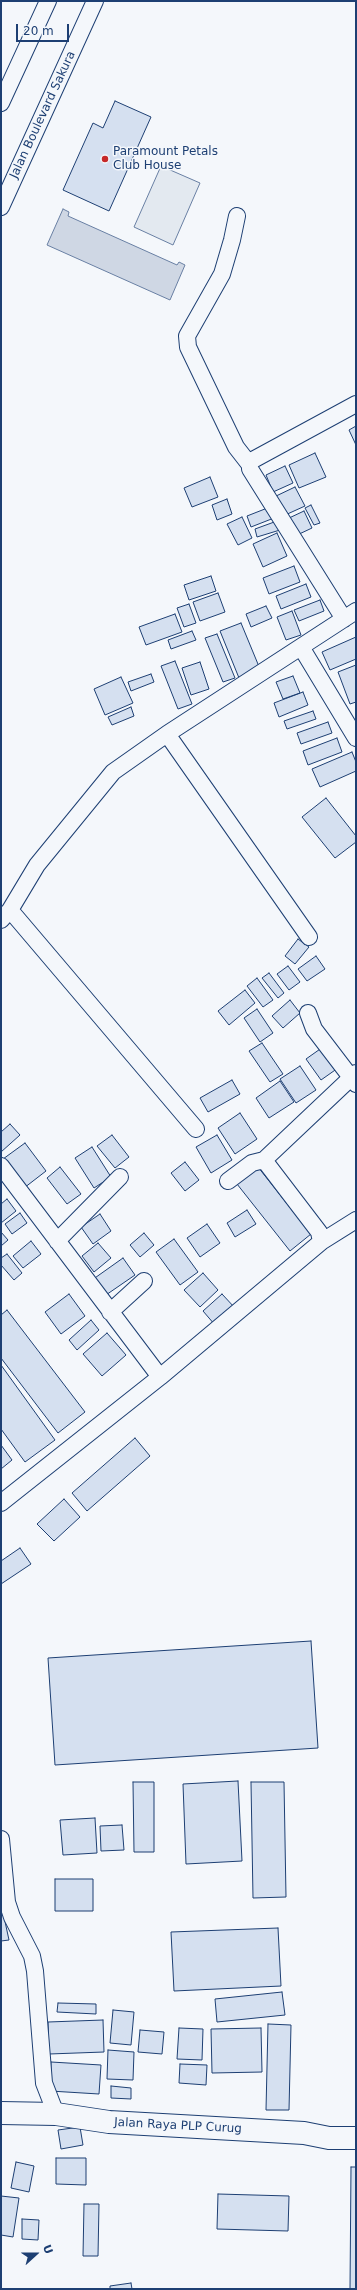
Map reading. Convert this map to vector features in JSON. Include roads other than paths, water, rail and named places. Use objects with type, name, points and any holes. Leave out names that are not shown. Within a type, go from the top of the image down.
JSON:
[{"type":"main road","name":"Jalan Raya PLP Curug","points":[[1,2113],[56,2114],[109,2122],[304,2133],[329,2138],[356,2138]]},
{"type":"street","points":[[1,103],[48,1]]},
{"type":"street","name":"Jalan Boulevard Sakura","points":[[1,207],[95,1]]},
{"type":"street","points":[[196,1129],[5,915],[37,865],[113,772],[167,734],[350,615],[250,469],[250,465],[236,447],[188,347],[187,336],[222,274],[237,216]]},
{"type":"street","points":[[250,465],[251,461],[356,404]]},
{"type":"street","points":[[301,647],[356,738]]},
{"type":"street","points":[[167,734],[309,937]]},
{"type":"street","points":[[228,1181],[252,1163],[264,1160],[354,1078],[314,1029],[308,1013]]},
{"type":"street","points":[[264,1160],[318,1232],[321,1242]]},
{"type":"street","points":[[1,1166],[160,1377]]},
{"type":"street","points":[[57,1241],[120,1177]]},
{"type":"street","points":[[1,1503],[160,1377],[321,1242],[356,1220]]},
{"type":"street","points":[[110,1312],[144,1281]]},
{"type":"street","points":[[1,1839],[7,1902],[12,1917],[32,1956],[35,1971],[44,2083],[56,2114]]},
{"type":"place","name":"Paramount Petals Club House","points":[[105,159]]}]
